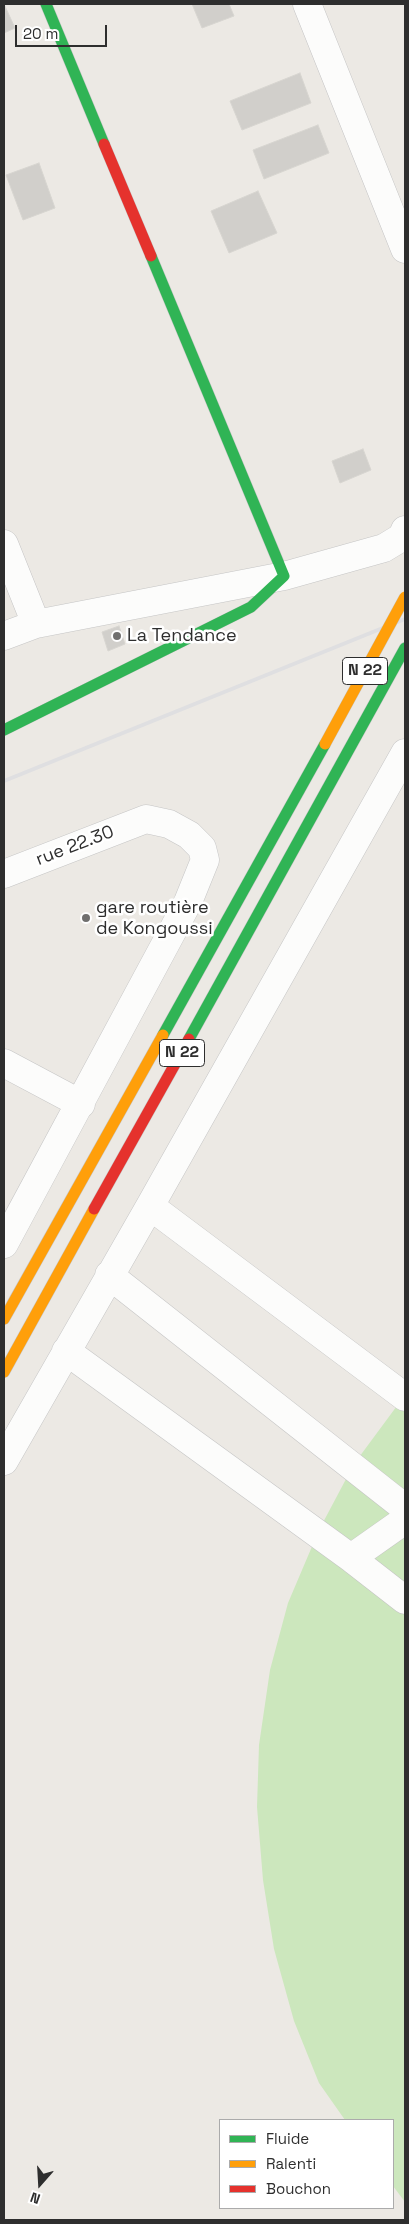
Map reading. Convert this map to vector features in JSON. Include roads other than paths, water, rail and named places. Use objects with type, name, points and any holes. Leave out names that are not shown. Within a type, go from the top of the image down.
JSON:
[{"type":"main road","points":[[4,730],[251,607],[284,576],[46,4]]},
{"type":"main road","name":"N 22","points":[[4,1319],[405,597]]},
{"type":"main road","name":"N 22","points":[[4,1372],[360,733],[405,648]]},
{"type":"street","points":[[308,4],[405,249]]},
{"type":"street","points":[[4,636],[36,624],[284,576],[384,548],[404,534]]},
{"type":"street","points":[[4,544],[36,624]]},
{"type":"street","points":[[4,1461],[150,1206],[405,752]]},
{"type":"street","name":"rue 22.30","points":[[4,874],[146,819],[169,824],[189,835],[202,848],[205,860],[188,902],[81,1104]]},
{"type":"street","points":[[4,1063],[81,1104],[4,1244]]},
{"type":"street","points":[[150,1206],[405,1397]]},
{"type":"street","points":[[110,1275],[405,1508]]},
{"type":"street","points":[[66,1351],[351,1558],[405,1600]]},
{"type":"street","points":[[351,1558],[405,1520]]},
{"type":"railway","points":[[4,781],[405,619]]},
{"type":"place","name":"La Tendance","points":[[117,636]]},
{"type":"place","name":"gare routière de Kongoussi","points":[[86,918]]}]
